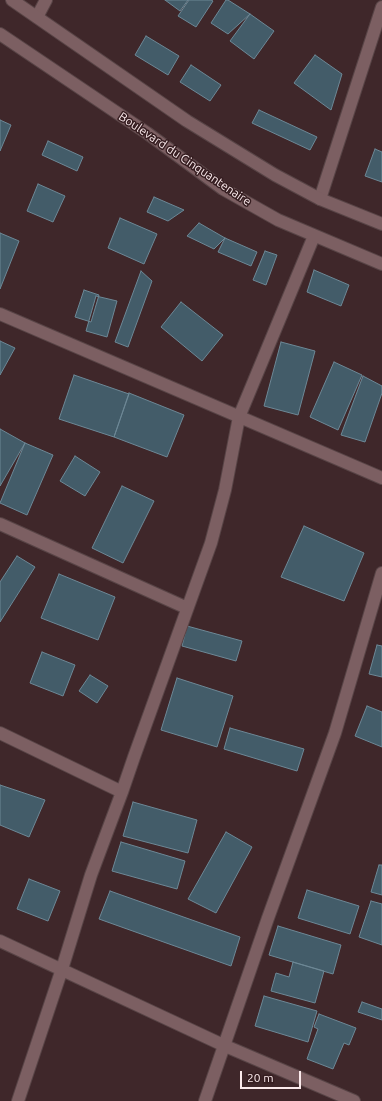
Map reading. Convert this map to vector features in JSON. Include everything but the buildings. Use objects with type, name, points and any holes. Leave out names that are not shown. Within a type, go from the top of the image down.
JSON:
[{"type":"street","points":[[12,0],[187,121],[275,175],[320,199],[382,224]]},
{"type":"street","points":[[37,17],[46,0]]},
{"type":"street","points":[[320,199],[382,7]]},
{"type":"street","name":"Boulevard du Cinquantenaire","points":[[0,34],[147,133],[224,188],[278,220],[382,264]]},
{"type":"street","points":[[18,1101],[62,970],[91,875],[211,543],[225,490],[239,417],[314,236]]},
{"type":"street","points":[[0,314],[382,478]]},
{"type":"street","points":[[0,524],[187,608]]},
{"type":"street","points":[[205,1101],[223,1045],[336,733],[382,573]]},
{"type":"street","points":[[0,733],[122,792]]},
{"type":"street","points":[[0,941],[223,1045],[354,1101]]}]
